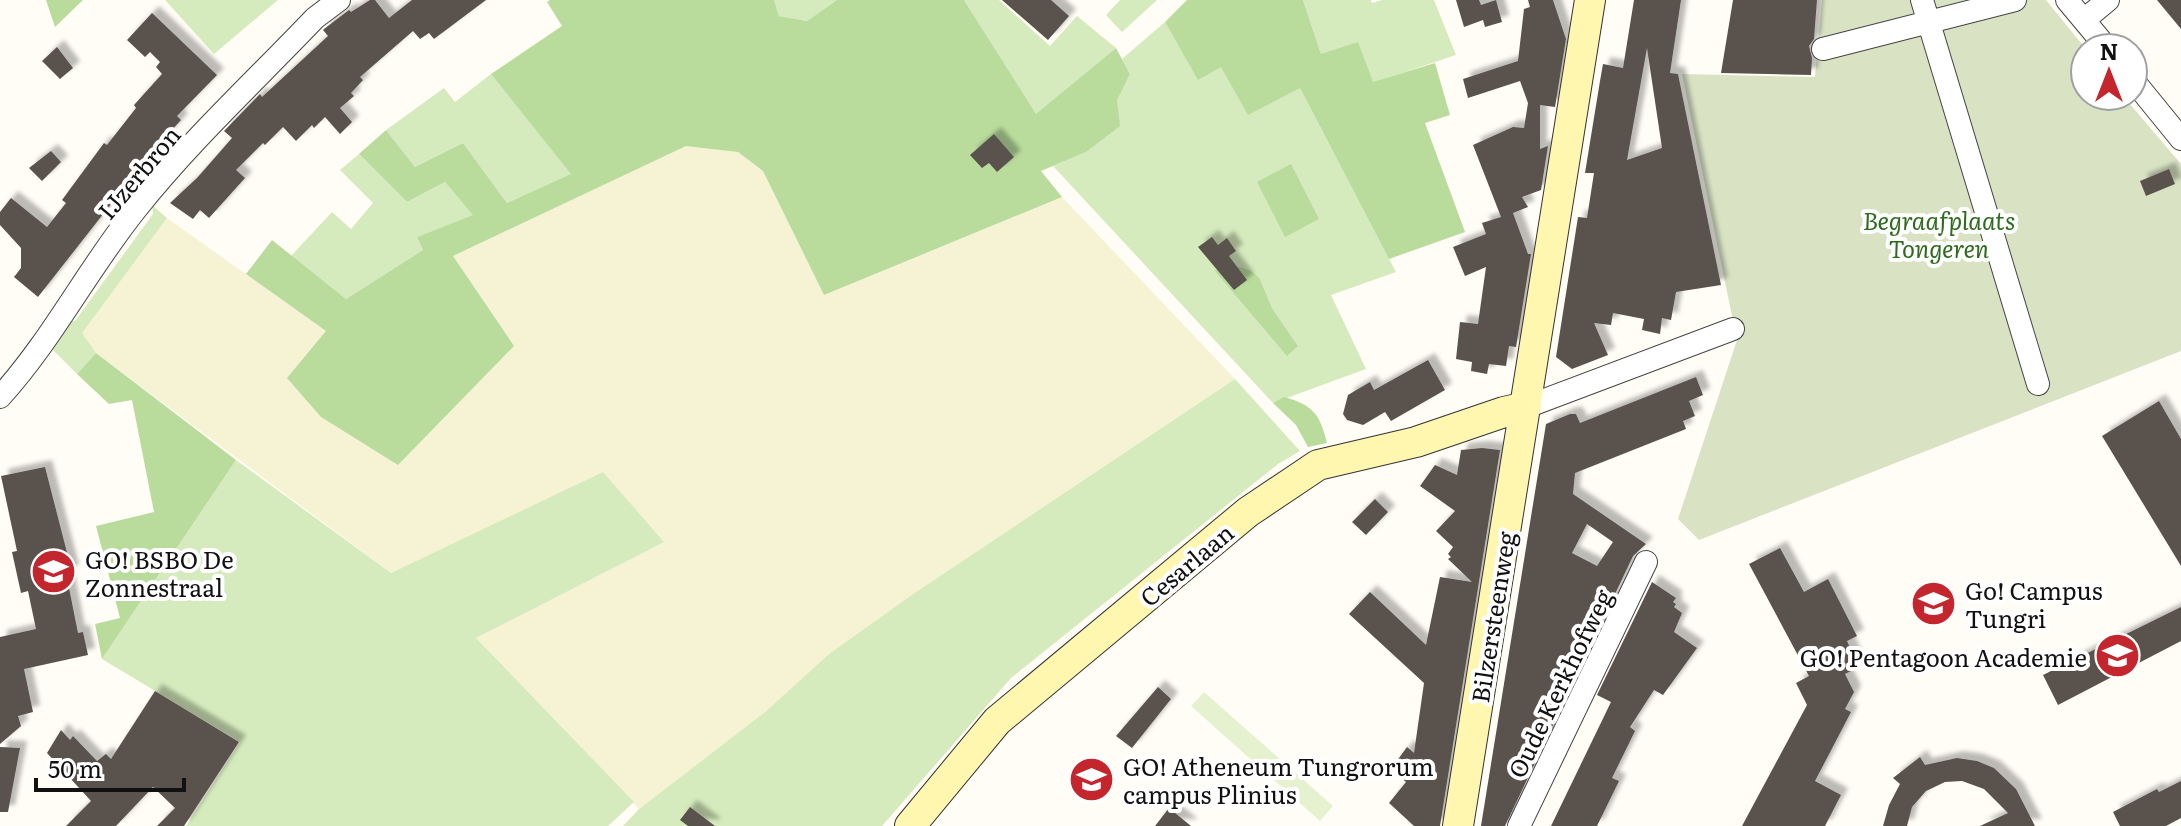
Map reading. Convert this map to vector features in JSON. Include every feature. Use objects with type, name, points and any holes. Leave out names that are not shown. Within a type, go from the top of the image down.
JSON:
[{"type":"main road","name":"Bilzersteenweg","points":[[1458,826],[1590,0]]},
{"type":"main road","name":"Cesarlaan","points":[[910,826],[997,721],[1248,512],[1318,465],[1416,442],[1526,407]]},
{"type":"street","name":"IJzerbron","points":[[0,397],[39,348],[135,210],[305,28],[339,0]]},
{"type":"street","points":[[1922,0],[2038,384]]},
{"type":"street","points":[[1823,49],[2015,0]]},
{"type":"street","points":[[2067,0],[2094,32]]},
{"type":"street","points":[[2084,20],[2108,0]]},
{"type":"street","points":[[2149,100],[2181,139]]},
{"type":"street","points":[[1526,407],[1733,329]]},
{"type":"street","name":"Oude Kerkhofweg","points":[[1519,826],[1646,562]]},
{"type":"shaded area","points":[[687,145],[738,152],[763,171],[824,295],[1062,197],[1235,379],[913,594],[829,654],[765,712],[639,809],[476,638],[663,542],[603,473],[391,573],[96,353],[81,333],[167,218],[326,331],[453,256]]},
{"type":"green space","points":[[46,0],[83,0],[55,27]]},
{"type":"green space","points":[[165,0],[278,0],[214,54]]},
{"type":"green space","points":[[774,0],[837,0],[807,21],[779,16]]},
{"type":"green space","points":[[774,0],[779,16],[807,21],[837,0],[964,0],[1036,114],[1116,48],[1130,74],[1117,100],[1120,126],[1086,152],[1041,171],[1062,197],[824,295],[763,171],[738,152],[686,146],[453,256],[514,346],[398,465],[321,417],[287,378],[326,331],[246,274],[272,240],[346,299],[423,250],[417,237],[473,215],[445,182],[407,202],[359,154],[386,130],[415,167],[463,143],[507,203],[571,174],[491,74],[562,26],[547,2]]},
{"type":"green space","points":[[964,0],[999,0],[1050,46],[1077,16],[1116,48],[1036,115]]},
{"type":"green space","points":[[1120,0],[1157,0],[1122,32],[1106,15]]},
{"type":"green space","points":[[1187,0],[1303,0],[1321,54],[1358,42],[1373,82],[1435,63],[1450,115],[1425,123],[1465,232],[1389,259],[1300,88],[1248,115],[1221,67],[1198,80],[1165,22]]},
{"type":"green space","points":[[1303,0],[1371,0],[1372,3],[1382,0],[1434,0],[1456,55],[1372,83],[1321,54]]},
{"type":"green space","name":"Begraafplaats Tongeren","points":[[1822,0],[2046,0],[2072,32],[2069,32],[2069,112],[2137,112],[2181,164],[2181,351],[1699,540],[1678,519],[1737,340],[1682,74],[1815,77]]},
{"type":"green space","points":[[1165,22],[1198,79],[1221,66],[1300,88],[1396,272],[1331,295],[1366,369],[1273,403],[1053,166],[1086,152],[1130,74],[1122,59]],"holes":[[[1237,266],[1260,279],[1272,308],[1298,346],[1214,270]]]},
{"type":"green space","points":[[491,74],[572,174],[507,203],[463,143],[415,167],[386,130],[444,88],[455,102]]},
{"type":"green space","points":[[359,154],[407,202],[445,182],[474,215],[417,237],[423,250],[346,299],[291,256],[332,212],[351,229],[373,203],[340,170]]},
{"type":"green space","points":[[1291,164],[1319,219],[1285,237],[1257,182]]},
{"type":"green space","points":[[152,205],[167,218],[82,333],[96,353],[77,374],[50,347],[68,321],[75,321],[153,214]]},
{"type":"green space","points":[[1237,266],[1251,271],[1260,279],[1272,308],[1298,346],[1287,356],[1214,270]]},
{"type":"green space","points":[[96,353],[236,460],[102,659],[95,624],[120,618],[96,526],[154,512],[132,400],[109,404],[77,374]]},
{"type":"green space","points":[[1235,379],[1300,451],[1278,464],[1011,678],[882,826],[623,826],[639,809],[765,712],[829,654],[913,594]]},
{"type":"green space","points":[[1284,397],[1302,403],[1314,412],[1327,443],[1308,447],[1296,425],[1273,403]]},
{"type":"green space","points":[[236,460],[391,573],[603,472],[664,542],[476,638],[634,802],[608,826],[186,826],[240,742],[102,659]]},
{"type":"green space","points":[[1204,692],[1333,806],[1320,821],[1191,706]]},
{"type":"building","points":[[375,0],[389,18],[412,0],[486,0],[434,39],[429,33],[420,39],[413,31],[360,77],[363,80],[351,93],[354,96],[340,108],[352,122],[340,134],[325,117],[296,141],[283,127],[236,170],[245,178],[209,218],[200,210],[193,219],[170,203],[232,138],[224,131],[260,94],[262,97],[328,36],[323,30],[349,10],[351,12]]},
{"type":"building","points":[[1002,0],[1051,0],[1069,16],[1048,40]]},
{"type":"building","points":[[1456,0],[1479,0],[1481,5],[1496,0],[1502,22],[1485,27],[1483,20],[1464,27]]},
{"type":"building","points":[[1528,0],[1553,0],[1566,39],[1555,107],[1540,105],[1540,149],[1548,146],[1541,190],[1522,197],[1528,207],[1513,213],[1528,254],[1531,254],[1516,347],[1509,346],[1506,366],[1489,364],[1487,374],[1471,371],[1472,362],[1456,359],[1460,322],[1478,324],[1486,267],[1465,276],[1453,247],[1486,234],[1482,223],[1501,217],[1473,145],[1513,127],[1524,128],[1528,103],[1520,81],[1468,98],[1463,79],[1518,61],[1524,9],[1530,7]]},
{"type":"building","points":[[1634,0],[1681,0],[1670,73],[1678,74],[1721,285],[1676,292],[1671,320],[1662,318],[1660,334],[1642,330],[1644,319],[1613,313],[1611,325],[1594,323],[1608,355],[1572,369],[1556,357],[1578,217],[1587,218],[1594,173],[1585,173],[1600,81],[1603,64],[1623,68]],"holes":[[[1647,48],[1662,148],[1627,160]]]},
{"type":"building","points":[[1733,0],[1817,0],[1814,39],[1809,46],[1811,75],[1721,73]]},
{"type":"building","points":[[2157,0],[2181,0],[2181,29]]},
{"type":"building","points":[[152,13],[217,75],[177,116],[181,120],[151,153],[38,297],[14,277],[21,268],[21,248],[0,225],[0,212],[11,198],[47,227],[66,203],[62,200],[104,143],[107,145],[136,108],[134,105],[162,74],[156,67],[160,62],[150,52],[145,57],[127,40]]},
{"type":"building","points":[[57,47],[73,68],[60,79],[42,61]]},
{"type":"building","points":[[994,134],[1014,157],[997,172],[989,163],[982,168],[970,155]]},
{"type":"building","points":[[51,151],[61,162],[42,181],[29,168]]},
{"type":"building","points":[[2169,169],[2175,184],[2146,196],[2140,181]]},
{"type":"building","points":[[1212,237],[1218,245],[1227,238],[1236,251],[1229,256],[1247,280],[1234,290],[1198,247]]},
{"type":"building","points":[[1428,360],[1445,390],[1391,421],[1385,412],[1363,425],[1347,420],[1343,414],[1348,395],[1370,382],[1374,390]]},
{"type":"building","points":[[1696,377],[1703,395],[1689,401],[1695,416],[1683,421],[1686,429],[1575,473],[1573,494],[1646,544],[1633,556],[1505,826],[1481,826],[1546,424],[1570,414],[1576,414],[1580,423]],"holes":[[[1587,524],[1613,542],[1597,566],[1572,553]]]},
{"type":"building","points":[[2159,401],[2181,439],[2181,566],[2102,436]]},
{"type":"building","points":[[1461,450],[1500,450],[1440,826],[1414,826],[1389,803],[1406,782],[1391,769],[1407,747],[1414,753],[1424,683],[1349,614],[1370,592],[1426,645],[1440,577],[1472,582],[1448,559],[1453,547],[1436,531],[1455,511],[1420,486],[1435,465],[1457,475]]},
{"type":"building","points":[[45,467],[72,572],[66,573],[78,633],[83,632],[88,655],[24,669],[33,712],[18,716],[21,726],[0,744],[0,637],[36,629],[28,591],[21,593],[12,552],[17,551],[1,476]]},
{"type":"building","points":[[1375,499],[1388,512],[1366,535],[1352,522]]},
{"type":"building","points":[[1780,548],[1804,592],[1828,579],[1857,636],[1847,641],[1859,667],[1845,674],[1854,692],[1845,709],[1851,712],[1815,781],[1841,795],[1825,826],[1742,826],[1807,705],[1796,683],[1809,676],[1749,564]]},
{"type":"building","points":[[1652,582],[1676,598],[1674,607],[1682,613],[1674,632],[1697,648],[1663,695],[1654,690],[1630,727],[1635,731],[1612,778],[1619,781],[1597,826],[1551,826],[1611,702],[1597,695]]},
{"type":"building","name":"GO! Pentagoon Academie","points":[[2181,607],[2181,641],[2058,705],[2043,675]]},
{"type":"building","points":[[1158,687],[1171,699],[1132,748],[1116,736]]},
{"type":"building","points":[[155,691],[239,742],[184,826],[157,826],[175,808],[153,787],[116,826],[66,826],[91,801],[47,753],[61,730],[70,740],[73,736],[97,761],[106,754],[111,759]]},
{"type":"building","points":[[0,747],[20,748],[8,812],[0,812]]},
{"type":"building","points":[[1920,757],[1925,765],[1957,758],[1994,768],[2016,789],[2035,826],[1980,826],[2008,813],[1984,789],[1962,781],[1945,782],[1926,791],[1912,807],[1907,826],[1883,826],[1900,784],[1893,778]]},
{"type":"building","points":[[2181,781],[2181,818],[2166,826],[2120,826],[2113,812],[2157,789],[2159,792]]},
{"type":"building","points":[[690,807],[715,826],[688,826],[680,820]]},
{"type":"building","points":[[1169,808],[1191,826],[1155,826]]},
{"type":"place","name":"GO! BSBO De Zonnestraal","points":[[54,572]]},
{"type":"place","name":"Go! Campus Tungri","points":[[1934,603]]},
{"type":"place","name":"GO! Pentagoon Academie","points":[[2118,656]]},
{"type":"place","name":"GO! Atheneum Tungrorum campus Plinius","points":[[1092,779]]}]
